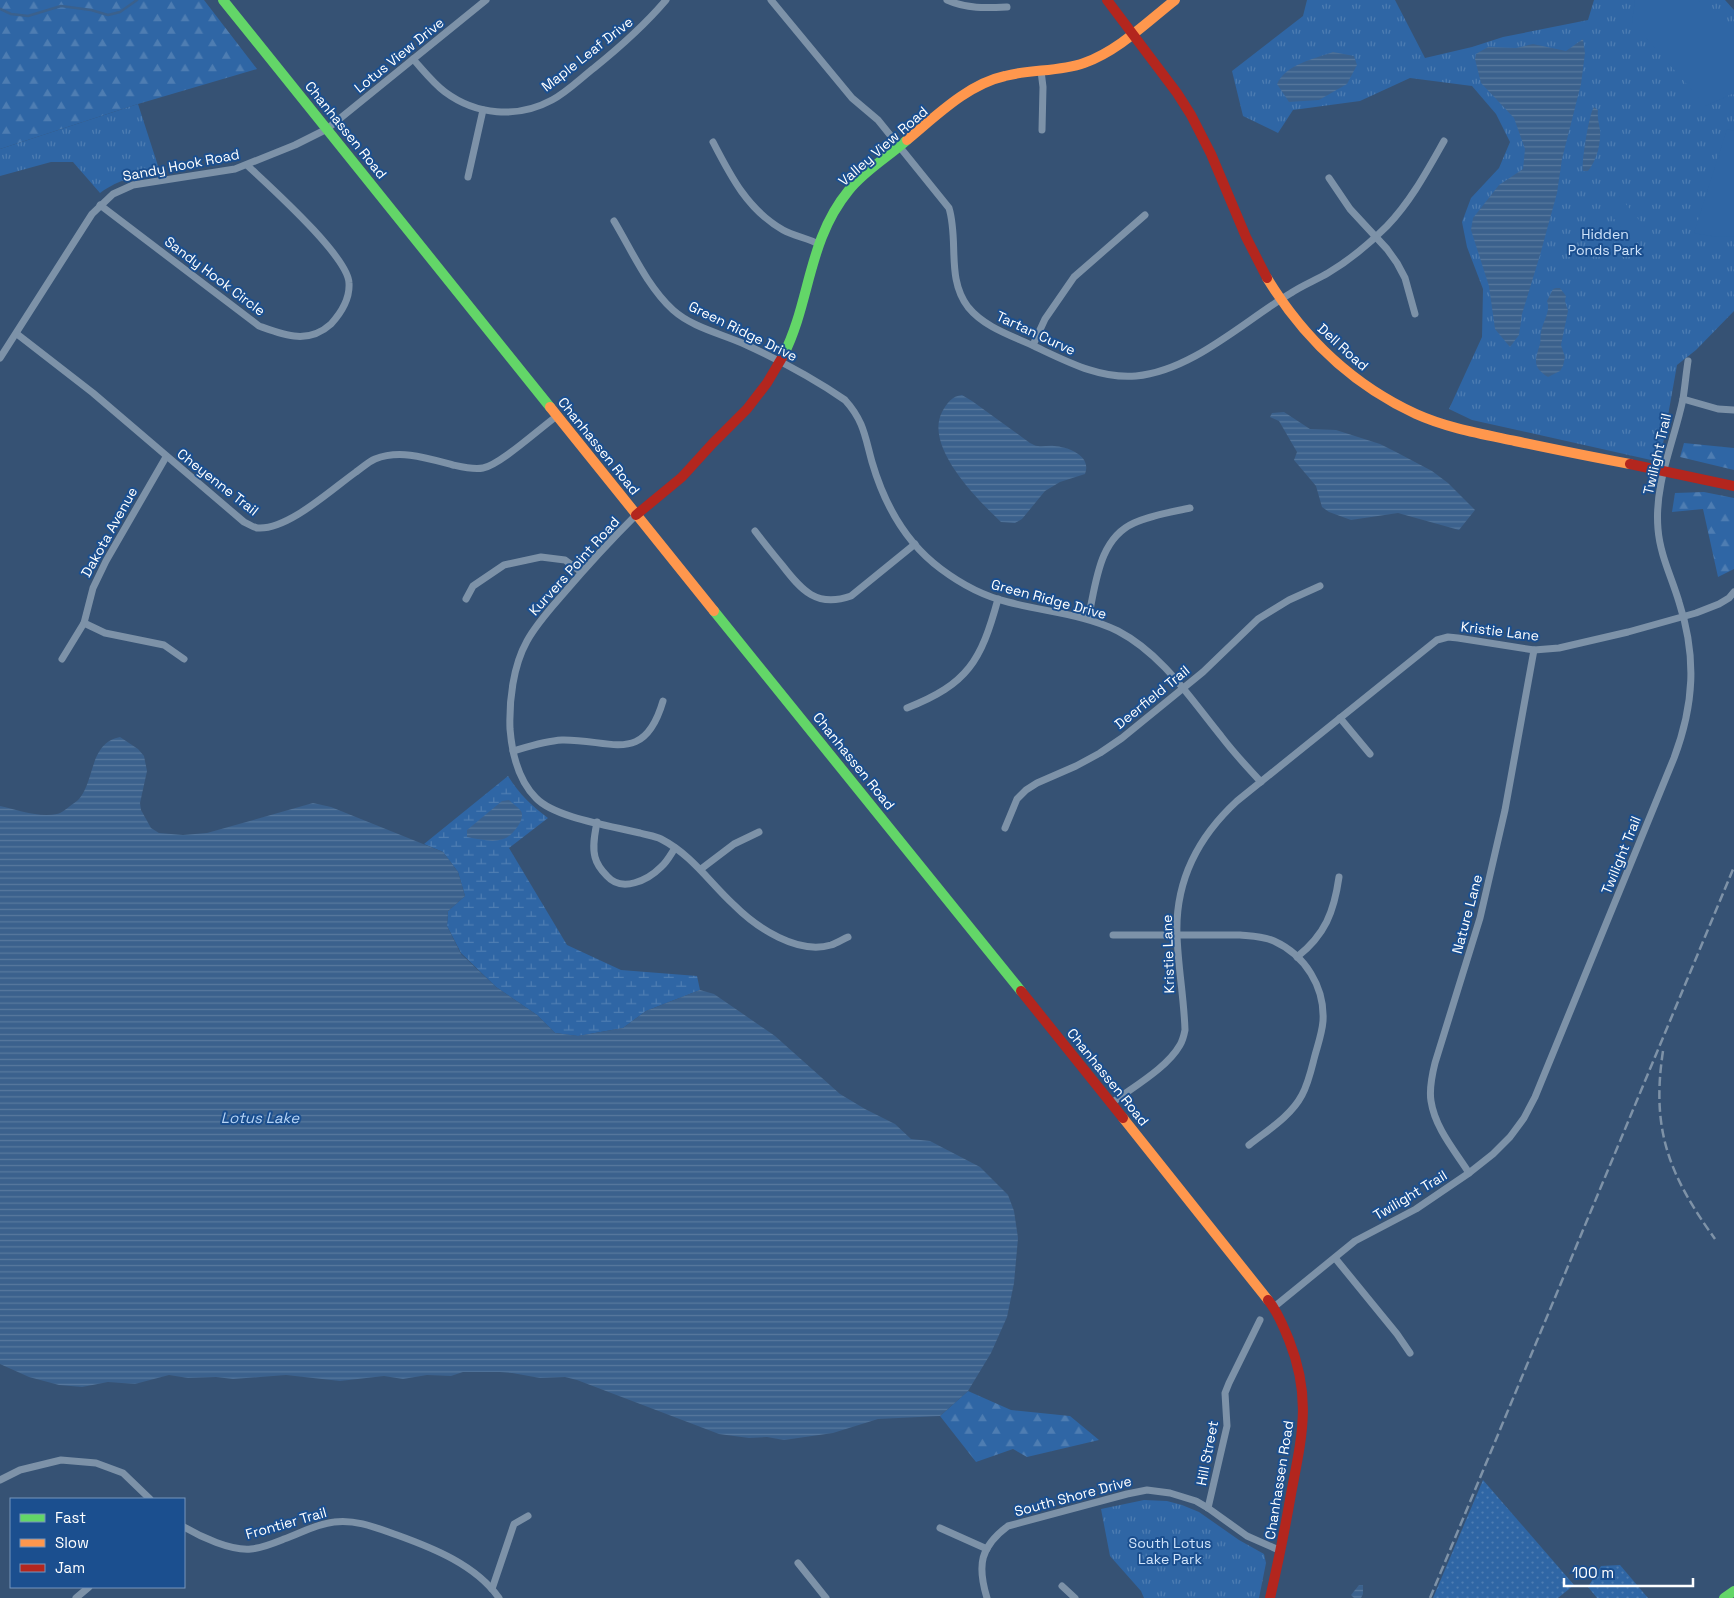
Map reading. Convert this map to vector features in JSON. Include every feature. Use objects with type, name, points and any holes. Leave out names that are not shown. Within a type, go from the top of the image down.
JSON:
[{"type":"main road","name":"Chanhassen Road","points":[[223,0],[1274,1306],[1291,1348],[1302,1383],[1304,1410],[1300,1448],[1281,1551],[1270,1598]]},
{"type":"main road","name":"Dell Road","points":[[1107,0],[1175,91],[1194,120],[1210,152],[1252,251],[1269,282],[1301,327],[1336,364],[1389,400],[1442,423],[1478,433],[1734,486]]},
{"type":"main road","name":"Valley View Road","points":[[636,515],[682,477],[708,446],[739,418],[773,374],[792,335],[824,228],[850,189],[957,101],[985,83],[1002,76],[1021,72],[1057,70],[1077,66],[1095,58],[1175,0]]},
{"type":"main road","points":[[1724,1598],[1734,1591]]},
{"type":"street","name":"Lotus View Drive","points":[[327,129],[486,0]]},
{"type":"street","name":"Maple Leaf Drive","points":[[413,59],[444,91],[460,102],[483,110],[516,112],[553,100],[630,38],[666,0]]},
{"type":"street","name":"Tartan Curve","points":[[771,0],[847,92],[878,120],[950,208],[954,222],[953,258],[955,275],[959,292],[968,306],[980,319],[994,328],[1093,372],[1135,376],[1155,373],[1176,366],[1194,357],[1291,293],[1328,273],[1350,258],[1388,224],[1426,174],[1444,141]]},
{"type":"street","points":[[947,0],[973,8],[1007,7]]},
{"type":"street","points":[[1040,71],[1043,86],[1042,130]]},
{"type":"street","points":[[468,177],[483,110]]},
{"type":"street","name":"Sandy Hook Road","points":[[0,358],[92,214],[100,205],[121,189],[133,185],[235,169],[295,145],[327,129]]},
{"type":"street","points":[[713,142],[743,195],[755,209],[785,231],[819,244]]},
{"type":"street","name":"Sandy Hook Circle","points":[[100,205],[259,326],[287,336],[306,337],[326,328],[338,316],[347,300],[349,282],[346,272],[321,237],[247,164]]},
{"type":"street","points":[[1329,178],[1350,209],[1397,263],[1405,278],[1415,314]]},
{"type":"street","points":[[1034,345],[1045,319],[1074,278],[1145,215]]},
{"type":"street","name":"Green Ridge Drive","points":[[614,222],[650,281],[674,310],[690,322],[744,344],[845,400],[854,410],[866,436],[880,486],[892,510],[915,544],[941,569],[966,586],[998,599],[1088,619],[1118,631],[1141,646],[1153,655],[1183,689],[1260,782]]},
{"type":"street","name":"Cheyenne Trail","points":[[16,334],[93,393],[244,522],[257,528],[283,523],[373,460],[392,454],[408,454],[463,467],[482,468],[491,466],[557,416]]},
{"type":"street","name":"Twilight Trail","points":[[1274,1306],[1355,1241],[1416,1209],[1469,1173],[1493,1154],[1510,1137],[1524,1118],[1535,1097],[1684,733],[1689,707],[1691,654],[1684,616],[1666,565],[1658,530],[1659,494],[1683,399],[1688,361]]},
{"type":"street","points":[[1683,399],[1718,409],[1734,410]]},
{"type":"street","name":"Dakota Avenue","points":[[62,660],[84,623],[93,588],[106,560],[166,457]]},
{"type":"street","points":[[1088,619],[1103,555],[1110,542],[1133,523],[1190,508]]},
{"type":"street","name":"Kurvers Point Road","points":[[636,515],[581,572],[545,614],[526,642],[515,673],[509,706],[511,741],[517,770],[536,798],[554,810],[660,838],[701,869],[734,906],[769,933],[795,944],[812,947],[831,945],[848,937]]},
{"type":"street","points":[[755,531],[805,592],[816,598],[828,600],[840,600],[851,596],[915,544]]},
{"type":"street","points":[[466,599],[473,586],[504,565],[541,557],[566,560],[581,572]]},
{"type":"street","name":"Deerfield Trail","points":[[1005,828],[1017,799],[1026,790],[1100,753],[1183,689],[1216,661],[1258,619],[1290,600],[1320,586]]},
{"type":"street","name":"Kristie Lane","points":[[1112,1103],[1162,1065],[1173,1055],[1181,1043],[1185,1030],[1177,935],[1179,902],[1184,878],[1205,836],[1220,817],[1260,782],[1438,640],[1458,638],[1534,650],[1559,648],[1684,616],[1718,604],[1729,598],[1734,592]]},
{"type":"street","points":[[906,708],[942,692],[959,680],[983,647],[998,599]]},
{"type":"street","points":[[84,623],[105,633],[164,645],[184,659]]},
{"type":"street","name":"Nature Lane","points":[[1469,1173],[1434,1115],[1430,1101],[1431,1082],[1435,1063],[1480,918],[1504,810],[1534,650]]},
{"type":"street","points":[[513,751],[542,742],[586,741],[622,746],[633,743],[649,732],[659,715],[663,701]]},
{"type":"street","points":[[1340,718],[1370,754]]},
{"type":"street","points":[[597,822],[594,848],[595,858],[600,869],[612,882],[628,885],[637,883],[661,867],[675,848]]},
{"type":"street","points":[[701,869],[734,844],[760,832]]},
{"type":"street","points":[[1297,957],[1316,939],[1326,925],[1332,910],[1339,878]]},
{"type":"street","points":[[1113,935],[1240,934],[1257,936],[1273,941],[1288,949],[1311,973],[1318,988],[1322,1004],[1322,1022],[1320,1038],[1308,1083],[1302,1095],[1286,1116],[1249,1145]]},
{"type":"street","points":[[1335,1258],[1397,1334],[1410,1353]]},
{"type":"street","name":"Hill Street","points":[[1208,1508],[1227,1426],[1225,1393],[1228,1383],[1260,1320]]},
{"type":"street","points":[[0,1480],[20,1470],[61,1460],[96,1463],[123,1473],[149,1498]]},
{"type":"street","name":"South Shore Drive","points":[[987,1598],[981,1572],[982,1560],[996,1535],[1008,1526],[1147,1490],[1170,1493],[1196,1501],[1247,1536],[1281,1551]]},
{"type":"street","points":[[492,1589],[514,1524],[528,1516]]},
{"type":"street","name":"Frontier Trail","points":[[185,1528],[195,1534],[227,1546],[251,1549],[283,1540],[316,1526],[332,1522],[372,1526],[426,1546],[461,1565],[492,1589],[499,1598]]},
{"type":"street","points":[[940,1528],[987,1549]]},
{"type":"street","points":[[798,1563],[826,1598]]},
{"type":"street","points":[[1062,1586],[1075,1598]]},
{"type":"street","points":[[76,1598],[89,1588]]},
{"type":"green space","points":[[0,0],[204,0],[257,69],[138,104],[0,149]]},
{"type":"green space","name":"Hidden Ponds Park","points":[[1307,0],[1395,0],[1425,58],[1472,47],[1503,37],[1588,20],[1594,0],[1725,0],[1734,10],[1734,311],[1696,350],[1677,365],[1661,455],[1651,460],[1472,420],[1449,409],[1482,337],[1483,289],[1467,247],[1462,222],[1471,198],[1499,168],[1510,142],[1496,114],[1472,86],[1410,78],[1360,101],[1293,110],[1278,133],[1243,116],[1232,71],[1303,16]]},
{"type":"green space","points":[[1635,0],[1698,0],[1734,37],[1734,93],[1706,106],[1632,22]]},
{"type":"green space","points":[[138,104],[160,172],[122,181],[100,193],[73,162],[51,162],[0,176],[0,149]]},
{"type":"green space","points":[[1727,129],[1734,131],[1734,236],[1717,237],[1694,233]]},
{"type":"green space","points":[[1619,196],[1645,227],[1631,239],[1605,208]]},
{"type":"green space","points":[[1596,221],[1615,245],[1604,254],[1585,229]]},
{"type":"green space","points":[[1684,443],[1734,448],[1734,470],[1680,457]]},
{"type":"green space","points":[[1704,492],[1734,498],[1734,569],[1718,577],[1703,509],[1672,512],[1675,493]]},
{"type":"green space","points":[[508,776],[526,799],[548,818],[509,848],[567,945],[621,970],[697,976],[700,990],[646,1011],[623,1028],[578,1036],[555,1033],[537,1015],[496,987],[461,953],[447,926],[448,911],[465,896],[458,872],[443,852],[424,844]]},
{"type":"green space","points":[[968,1391],[1011,1410],[1070,1416],[1099,1440],[1027,1457],[1013,1449],[976,1462],[940,1416]]},
{"type":"green space","points":[[1483,1480],[1574,1585],[1558,1598],[1433,1598]]},
{"type":"green space","name":"South Lotus Lake Park","points":[[1144,1500],[1167,1501],[1199,1512],[1239,1540],[1264,1554],[1266,1563],[1259,1598],[1144,1598],[1141,1591],[1110,1556],[1101,1509]]},
{"type":"green space","points":[[1620,1565],[1648,1598],[1597,1598],[1588,1587],[1601,1566]]},
{"type":"water","points":[[1583,39],[1585,53],[1581,84],[1562,159],[1557,193],[1522,314],[1519,335],[1510,347],[1495,329],[1489,286],[1471,230],[1473,218],[1499,185],[1523,169],[1525,149],[1514,118],[1481,83],[1475,59],[1476,54],[1488,47],[1516,48],[1533,44],[1566,51]]},
{"type":"water","points":[[1333,52],[1354,56],[1357,65],[1347,84],[1319,100],[1289,102],[1277,84],[1281,77],[1301,63]]},
{"type":"water","points":[[1594,107],[1598,110],[1599,146],[1591,167],[1588,171],[1583,171],[1586,139]]},
{"type":"water","points":[[1560,288],[1566,296],[1565,301],[1568,311],[1561,345],[1565,357],[1560,371],[1548,377],[1539,370],[1536,359],[1547,312],[1547,301],[1553,289]]},
{"type":"water","points":[[962,395],[1030,443],[1037,446],[1066,448],[1078,454],[1085,462],[1085,474],[1060,482],[1045,491],[1022,519],[1015,523],[1001,522],[967,487],[956,472],[940,441],[938,426],[942,412],[950,400]]},
{"type":"water","points":[[1284,412],[1310,429],[1336,430],[1380,444],[1396,452],[1432,471],[1448,483],[1475,510],[1459,530],[1398,513],[1351,520],[1329,512],[1322,507],[1316,486],[1294,460],[1297,452],[1279,421],[1270,417],[1272,413]]},
{"type":"water","name":"Lotus Lake","points":[[120,737],[138,749],[144,756],[147,771],[140,803],[141,810],[151,828],[159,833],[183,835],[207,833],[313,803],[331,807],[443,852],[458,872],[465,896],[448,911],[447,926],[461,954],[496,987],[537,1015],[555,1033],[578,1036],[623,1028],[646,1011],[700,990],[714,994],[775,1036],[840,1094],[895,1124],[911,1139],[930,1141],[980,1167],[1008,1195],[1014,1211],[1018,1238],[1014,1283],[1007,1317],[991,1353],[968,1391],[940,1416],[878,1419],[833,1433],[784,1440],[719,1434],[565,1377],[540,1378],[500,1372],[463,1372],[451,1376],[427,1375],[403,1379],[384,1376],[340,1381],[286,1375],[233,1379],[216,1377],[188,1378],[169,1375],[135,1384],[108,1382],[82,1387],[59,1385],[29,1377],[0,1364],[0,806],[43,815],[62,812],[78,800],[84,791],[94,764],[103,747],[110,741]]},
{"type":"water","points":[[509,800],[521,811],[522,818],[507,838],[495,841],[467,837],[467,830],[502,801]]},
{"type":"water","points":[[1359,1585],[1363,1585],[1363,1594],[1361,1598],[1354,1598],[1351,1595]]},
{"type":"waterway","points":[[0,9],[11,14],[28,16],[61,6],[91,10],[108,15],[120,12],[137,0]]},
{"type":"railway","points":[[1430,1598],[1734,867]]},
{"type":"railway","points":[[1663,1051],[1660,1105],[1667,1151],[1686,1194],[1715,1239]]},
{"type":"traffic: fast","points":[[223,0],[550,407]]},
{"type":"traffic: fast","points":[[783,356],[799,314],[817,250],[835,210],[862,176],[907,140]]},
{"type":"traffic: fast","points":[[714,611],[1021,991]]},
{"type":"traffic: fast","points":[[1724,1598],[1734,1591]]},
{"type":"traffic: slow","points":[[907,140],[965,93],[991,80],[1025,72],[1065,68],[1097,58],[1120,44],[1175,0]]},
{"type":"traffic: slow","points":[[1267,278],[1297,320],[1331,357],[1371,389],[1416,414],[1465,430],[1630,464]]},
{"type":"traffic: slow","points":[[550,407],[714,611]]},
{"type":"traffic: slow","points":[[1123,1118],[1268,1300]]},
{"type":"traffic: jam","points":[[1107,0],[1177,93],[1191,115],[1211,154],[1246,237],[1267,278]]},
{"type":"traffic: jam","points":[[636,515],[682,477],[747,409],[767,383],[783,356]]},
{"type":"traffic: jam","points":[[1630,464],[1734,486]]},
{"type":"traffic: jam","points":[[1021,991],[1123,1118]]},
{"type":"traffic: jam","points":[[1268,1300],[1289,1340],[1301,1380],[1303,1399],[1299,1454],[1270,1598]]}]
